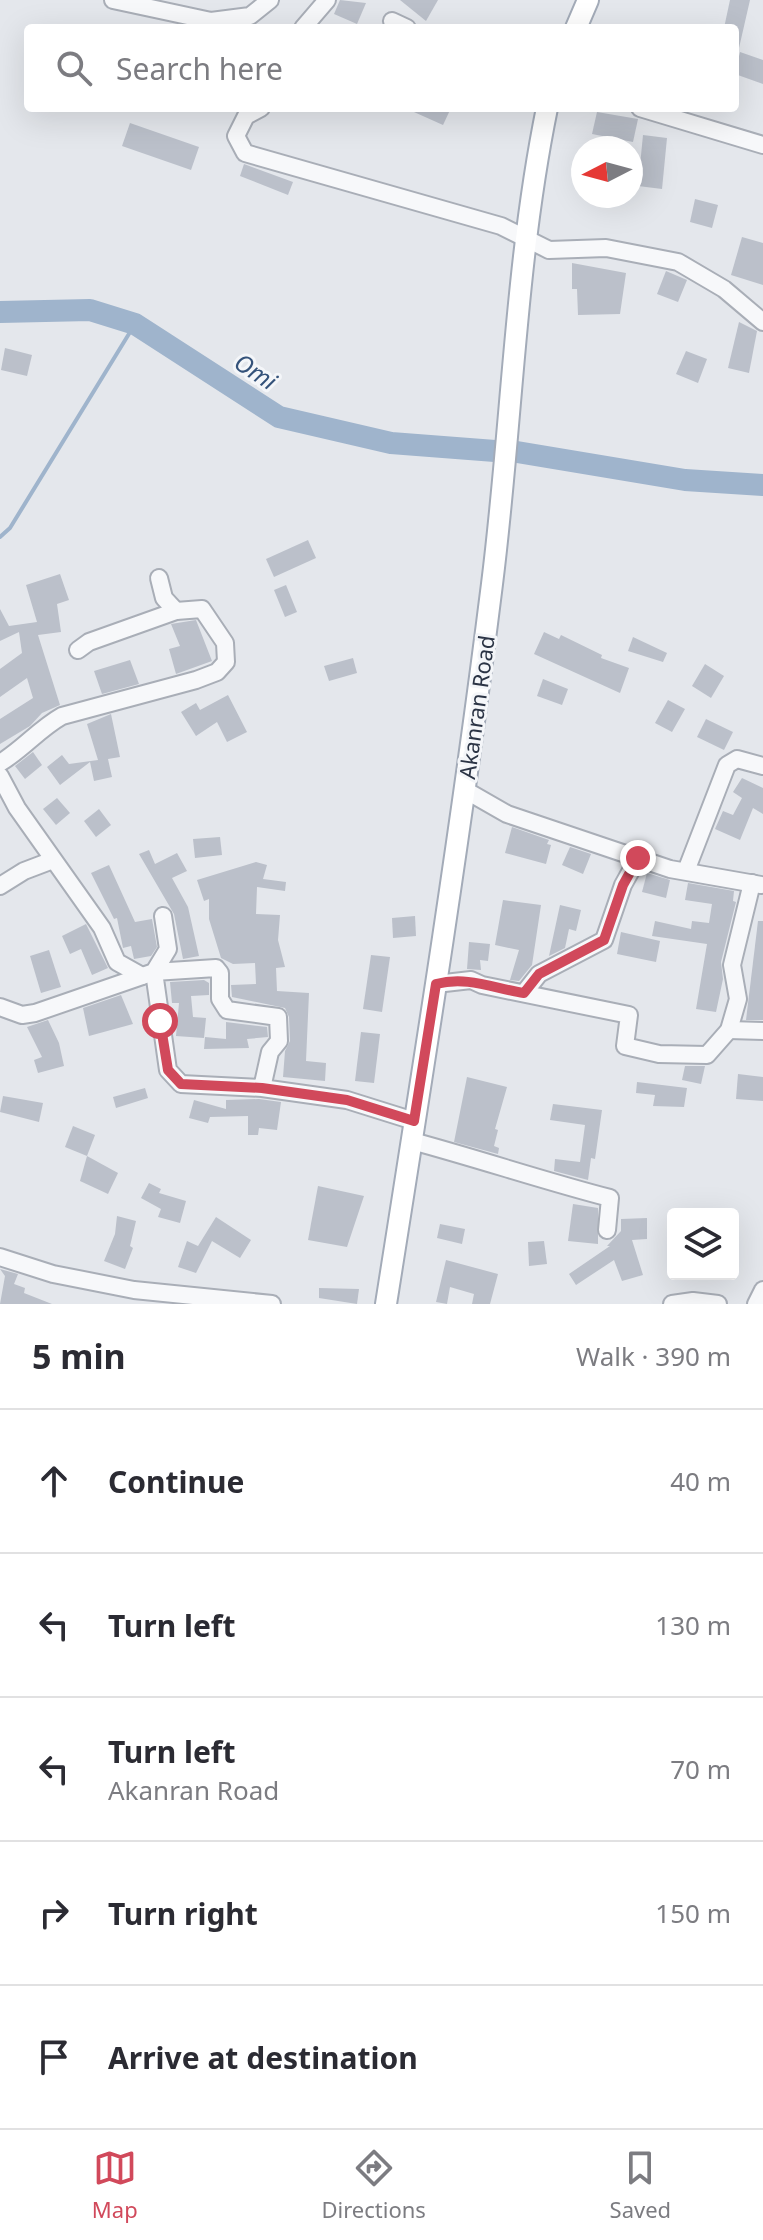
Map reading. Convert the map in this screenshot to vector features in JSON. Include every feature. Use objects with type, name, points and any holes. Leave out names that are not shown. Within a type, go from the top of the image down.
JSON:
[{"type":"main road","points":[[577,24],[581,2]]},
{"type":"main road","name":"Akanran Road","points":[[386,1304],[465,790],[494,567],[527,237],[546,112]]},
{"type":"street","points":[[113,0],[211,21],[250,16],[270,0]]},
{"type":"street","points":[[306,24],[327,0]]},
{"type":"street","points":[[254,112],[246,116],[236,136],[245,153],[527,237],[549,250],[606,248],[678,262],[724,289],[763,322]]},
{"type":"street","points":[[653,112],[763,145]]},
{"type":"street","points":[[159,578],[164,598],[176,611]]},
{"type":"street","points":[[0,763],[29,745],[43,727],[62,716],[217,672],[226,662],[225,643],[209,615],[202,609],[176,611],[89,642],[78,650]]},
{"type":"street","points":[[686,871],[727,765],[737,759],[763,766]]},
{"type":"street","points":[[0,776],[17,808],[102,928],[117,962],[148,974]]},
{"type":"street","points":[[436,984],[471,980],[482,985],[629,1015],[625,1046],[659,1054],[707,1055],[729,1030],[738,999],[732,965],[735,939],[758,885],[638,858],[507,814],[465,790]]},
{"type":"street","points":[[524,993],[539,974],[604,940],[623,885],[638,858]]},
{"type":"street","points":[[0,886],[24,871],[53,860]]},
{"type":"street","points":[[148,974],[168,949],[169,933],[163,916]]},
{"type":"street","points":[[0,1007],[22,1015],[35,1013],[148,974],[216,968],[220,973],[220,999],[227,1010],[278,1017],[279,1041],[270,1052],[262,1088]]},
{"type":"street","points":[[148,974],[168,1070],[181,1084],[262,1088],[347,1100],[470,1156],[523,1176],[610,1198],[607,1230]]},
{"type":"street","points":[[729,1030],[763,1031]]},
{"type":"street","points":[[0,1257],[53,1274],[134,1290],[272,1304]]},
{"type":"street","points":[[756,1304],[763,1290]]},
{"type":"street","points":[[672,1304],[693,1301],[718,1304]]},
{"type":"building","points":[[340,0],[366,3],[357,24],[334,14]]},
{"type":"building","points":[[400,0],[438,0],[426,21]]},
{"type":"building","points":[[730,0],[750,0],[739,48],[739,24],[725,24]]},
{"type":"building","points":[[740,52],[763,60],[763,84],[739,75]]},
{"type":"building","points":[[414,112],[449,112],[443,125]]},
{"type":"building","points":[[597,112],[638,119],[634,136],[592,134]]},
{"type":"building","points":[[130,123],[199,147],[191,170],[122,146]]},
{"type":"building","points":[[643,136],[667,138],[662,189],[643,187]]},
{"type":"building","points":[[244,164],[293,182],[288,195],[240,176]]},
{"type":"building","points":[[695,199],[718,205],[712,228],[690,222]]},
{"type":"building","points":[[742,237],[763,243],[763,285],[731,275]]},
{"type":"building","points":[[572,263],[626,273],[620,314],[578,315],[577,289],[572,289]]},
{"type":"building","points":[[666,271],[687,280],[678,302],[657,294]]},
{"type":"building","points":[[739,322],[757,331],[749,373],[728,368]]},
{"type":"building","points":[[5,348],[32,355],[27,376],[1,370]]},
{"type":"building","points":[[686,351],[707,359],[698,383],[676,374]]},
{"type":"building","points":[[308,540],[316,558],[274,577],[266,559]]},
{"type":"building","points":[[60,574],[69,600],[57,604],[61,632],[38,635],[60,705],[42,713],[30,726],[0,744],[0,719],[33,698],[27,678],[0,697],[0,669],[22,653],[19,632],[0,641],[0,609],[9,626],[37,622],[26,585]]},
{"type":"building","points":[[286,585],[297,612],[285,617],[274,590]]},
{"type":"building","points":[[196,620],[212,661],[176,674],[169,649],[180,646],[171,624]]},
{"type":"building","points":[[544,632],[559,639],[561,635],[602,655],[601,658],[629,668],[620,693],[534,654]]},
{"type":"building","points":[[633,637],[667,653],[663,662],[628,651]]},
{"type":"building","points":[[353,658],[357,673],[329,681],[324,666]]},
{"type":"building","points":[[130,660],[139,684],[102,694],[94,671]]},
{"type":"building","points":[[705,664],[724,676],[711,698],[692,686]]},
{"type":"building","points":[[543,679],[568,689],[562,705],[537,696]]},
{"type":"building","points":[[228,695],[247,732],[227,742],[217,722],[196,736],[181,712],[196,703],[200,710]]},
{"type":"building","points":[[668,700],[685,709],[672,732],[655,723]]},
{"type":"building","points":[[111,714],[120,757],[108,759],[112,777],[94,781],[90,762],[60,785],[47,767],[62,755],[69,764],[98,760],[87,724]]},
{"type":"building","points":[[706,719],[733,732],[724,750],[697,737]]},
{"type":"building","points":[[33,752],[42,765],[25,779],[15,766]]},
{"type":"building","points":[[742,778],[763,788],[763,814],[753,808],[740,840],[715,829],[723,811],[733,815],[742,798],[733,792]]},
{"type":"building","points":[[57,798],[70,813],[56,825],[43,809]]},
{"type":"building","points":[[99,809],[111,825],[96,837],[84,821]]},
{"type":"building","points":[[512,827],[549,840],[547,844],[551,845],[546,864],[505,853]]},
{"type":"building","points":[[220,837],[222,855],[195,858],[193,839]]},
{"type":"building","points":[[570,847],[591,854],[583,874],[562,865]]},
{"type":"building","points":[[149,850],[155,864],[177,853],[187,871],[172,878],[188,907],[199,956],[183,959],[174,914],[139,854]]},
{"type":"building","points":[[256,862],[267,865],[263,879],[286,882],[285,891],[257,887],[256,914],[280,915],[278,940],[285,967],[276,968],[277,991],[309,993],[306,1061],[326,1063],[325,1081],[283,1077],[285,1051],[290,1041],[289,1017],[285,1008],[232,997],[231,985],[256,984],[255,963],[233,964],[221,958],[209,919],[209,899],[204,901],[197,880]]},
{"type":"building","points":[[109,865],[135,922],[152,919],[157,947],[151,956],[134,959],[131,946],[123,948],[117,918],[114,919],[91,873]]},
{"type":"building","points":[[647,873],[670,880],[666,898],[642,892]]},
{"type":"building","points":[[688,883],[734,891],[733,901],[736,902],[721,962],[723,979],[716,1012],[696,1009],[707,944],[652,936],[655,921],[691,929],[692,921],[709,923],[712,904],[685,900]]},
{"type":"building","points":[[503,900],[541,905],[532,965],[519,981],[510,980],[519,950],[495,945]]},
{"type":"building","points":[[560,905],[581,910],[576,931],[569,929],[565,948],[549,956]]},
{"type":"building","points":[[415,916],[416,936],[393,938],[392,918]]},
{"type":"building","points":[[758,921],[763,921],[763,1020],[746,1020]]},
{"type":"building","points":[[86,924],[108,968],[92,975],[81,949],[70,954],[62,936]]},
{"type":"building","points":[[621,932],[660,941],[656,962],[617,954]]},
{"type":"building","points":[[469,942],[490,944],[488,961],[480,960],[481,970],[467,969]]},
{"type":"building","points":[[49,950],[61,987],[41,993],[30,956]]},
{"type":"building","points":[[371,955],[390,957],[382,1012],[363,1009]]},
{"type":"building","points":[[204,980],[209,983],[209,995],[191,996],[193,1017],[206,1018],[204,1038],[176,1036],[179,1003],[172,1003],[170,982]]},
{"type":"building","points":[[121,995],[133,1024],[89,1036],[83,1008]]},
{"type":"building","points":[[48,1020],[59,1043],[64,1066],[38,1073],[34,1060],[42,1057],[27,1027]]},
{"type":"building","points":[[226,1022],[267,1027],[268,1037],[247,1039],[249,1048],[204,1049],[205,1037],[226,1039]]},
{"type":"building","points":[[361,1032],[380,1034],[374,1083],[355,1081]]},
{"type":"building","points":[[685,1066],[705,1066],[701,1084],[682,1080]]},
{"type":"building","points":[[738,1074],[763,1077],[763,1101],[736,1099]]},
{"type":"building","points":[[467,1077],[507,1087],[495,1129],[498,1130],[494,1146],[499,1148],[498,1154],[454,1142]]},
{"type":"building","points":[[637,1082],[687,1088],[684,1107],[653,1106],[655,1095],[636,1093]]},
{"type":"building","points":[[145,1088],[148,1098],[116,1108],[113,1097]]},
{"type":"building","points":[[3,1096],[43,1103],[39,1122],[0,1112]]},
{"type":"building","points":[[194,1100],[226,1109],[226,1100],[281,1102],[277,1130],[259,1128],[258,1135],[248,1135],[248,1116],[210,1117],[208,1123],[189,1118]]},
{"type":"building","points":[[553,1104],[602,1110],[595,1159],[591,1158],[588,1180],[554,1171],[555,1159],[580,1162],[585,1125],[550,1120]]},
{"type":"building","points":[[73,1126],[95,1135],[87,1156],[65,1147]]},
{"type":"building","points":[[87,1156],[118,1173],[108,1194],[80,1181]]},
{"type":"building","points":[[149,1183],[161,1189],[159,1193],[186,1201],[180,1223],[158,1217],[161,1209],[141,1198]]},
{"type":"building","points":[[318,1186],[364,1196],[347,1247],[308,1240]]},
{"type":"building","points":[[573,1204],[598,1208],[598,1244],[568,1241]]},
{"type":"building","points":[[117,1216],[136,1221],[130,1246],[133,1248],[125,1269],[104,1261],[115,1234]]},
{"type":"building","points":[[216,1217],[251,1240],[240,1258],[212,1241],[196,1273],[178,1267],[187,1241],[198,1246]]},
{"type":"building","points":[[647,1218],[647,1239],[632,1240],[643,1275],[622,1281],[614,1260],[576,1285],[569,1274],[610,1246],[607,1246],[621,1231],[621,1219]]},
{"type":"building","points":[[440,1224],[465,1229],[462,1244],[437,1238]]},
{"type":"building","points":[[544,1241],[547,1264],[529,1266],[528,1242]]},
{"type":"building","points":[[446,1260],[498,1274],[490,1304],[472,1304],[474,1294],[450,1287],[447,1304],[436,1302]]},
{"type":"building","points":[[0,1269],[18,1274],[14,1284],[25,1288],[24,1293],[52,1304],[0,1304],[5,1276]]},
{"type":"building","points":[[319,1288],[359,1289],[357,1304],[319,1298]]},
{"type":"waterway","name":"Omi","points":[[0,312],[90,310],[135,324],[279,417],[391,443],[495,451]]},
{"type":"waterway","points":[[0,537],[10,528],[135,324]]},
{"type":"waterway","name":"Omi","points":[[517,452],[685,480],[763,485]]},
{"type":"route","points":[[160,1021],[168,1070],[181,1084],[262,1088],[347,1100],[414,1121],[436,984],[471,980],[524,993],[539,974],[604,940],[623,885],[638,858]]}]
